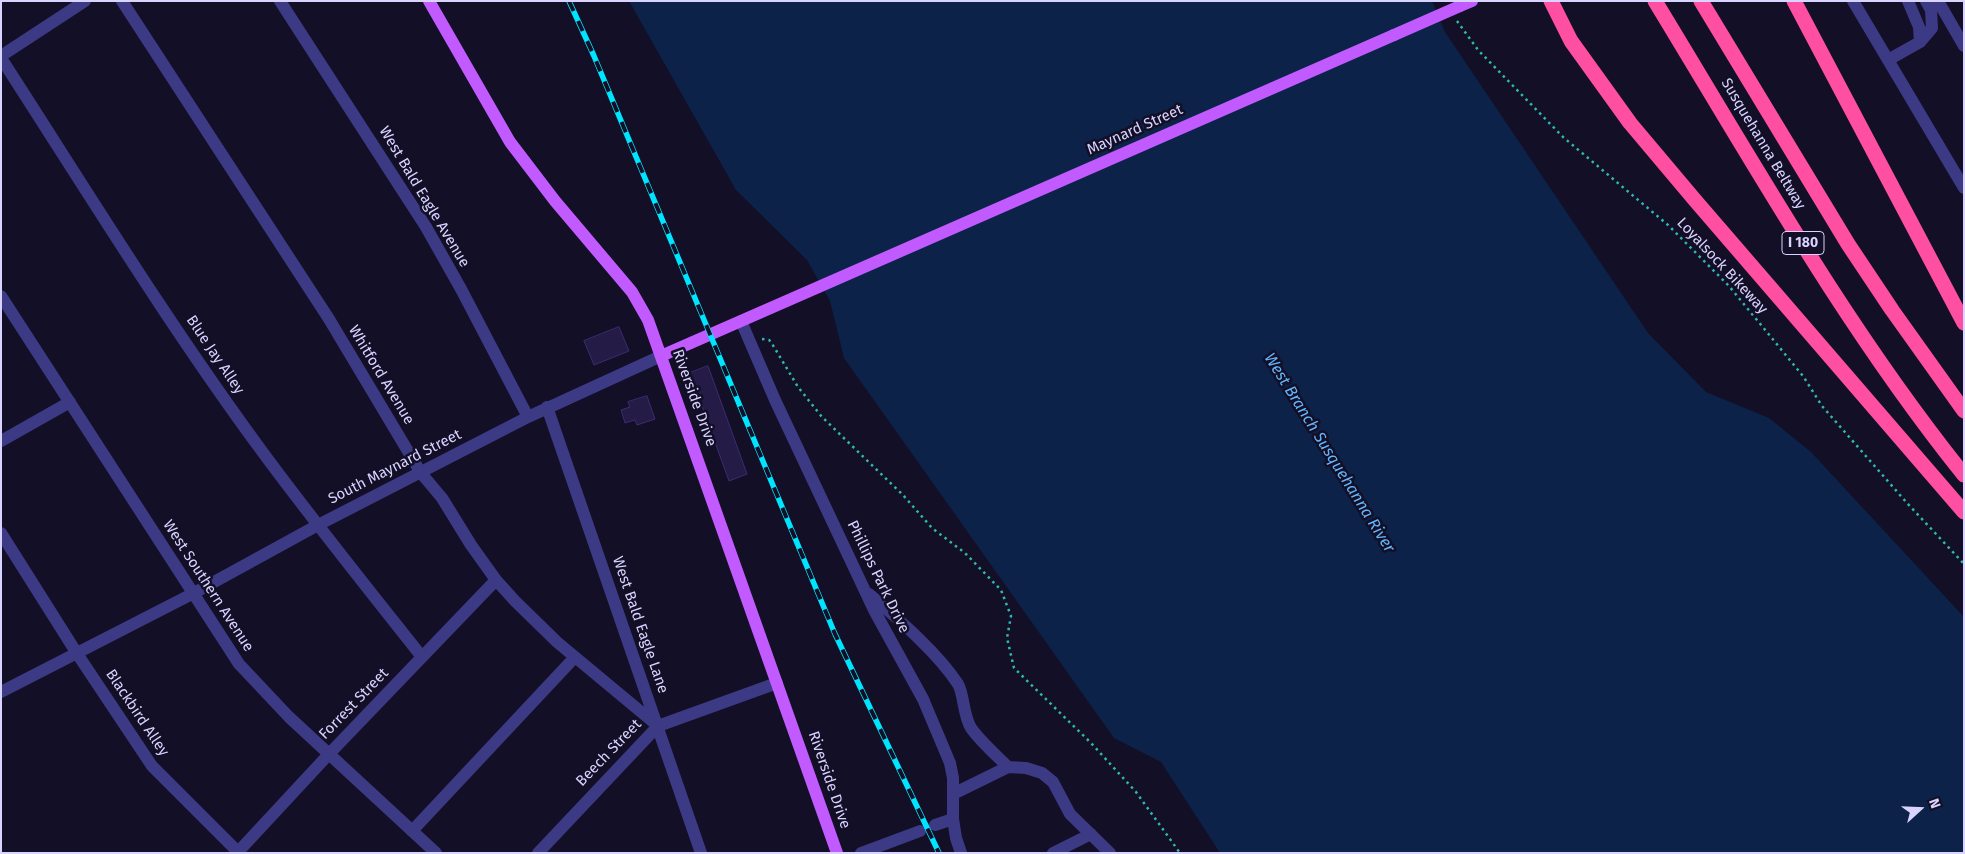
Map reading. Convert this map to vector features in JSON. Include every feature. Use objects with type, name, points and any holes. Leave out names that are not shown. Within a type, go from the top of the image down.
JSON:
[{"type":"highway","points":[[1551,1],[1572,41],[1630,123],[1964,512]]},
{"type":"highway","name":"Susquehanna Beltway","points":[[1656,1],[1816,265],[1896,383],[1964,475]]},
{"type":"highway","name":"Susquehanna Beltway","points":[[1701,1],[1848,244],[1892,310],[1964,411]]},
{"type":"highway","points":[[1794,1],[1964,323]]},
{"type":"main road","name":"Riverside Drive","points":[[429,1],[510,142],[555,201],[632,292],[648,320],[837,853]]},
{"type":"main road","name":"Maynard Street","points":[[812,290],[1462,8]]},
{"type":"main road","name":"South Maynard Street","points":[[661,356],[812,290]]},
{"type":"street","points":[[1,57],[85,1]]},
{"type":"street","name":"Whitford Avenue","points":[[122,1],[329,319],[420,473],[442,498],[471,545],[496,580],[515,601],[575,657],[658,726]]},
{"type":"street","name":"West Bald Eagle Avenue","points":[[280,1],[426,227],[461,289],[528,417]]},
{"type":"street","points":[[1853,1],[1964,188]]},
{"type":"street","points":[[1908,1],[1920,27],[1920,42]]},
{"type":"street","points":[[1888,60],[1920,42],[1932,28],[1931,10],[1926,1]]},
{"type":"street","points":[[1938,1],[1964,46]]},
{"type":"street","name":"Blue Jay Alley","points":[[1,57],[109,226],[218,389],[318,525],[422,657]]},
{"type":"street","name":"West Southern Avenue","points":[[1,296],[239,664],[250,678],[289,717],[436,853]]},
{"type":"street","name":"Phillips Park Drive","points":[[741,321],[775,400],[865,591],[923,699],[950,763],[954,778],[953,819],[961,853]]},
{"type":"street","name":"South Maynard Street","points":[[1,692],[194,593],[318,525],[547,407],[661,356]]},
{"type":"street","points":[[1,442],[70,402]]},
{"type":"street","name":"West Bald Eagle Lane","points":[[547,407],[701,853]]},
{"type":"street","name":"Blackbird Alley","points":[[1,533],[76,652],[152,766],[238,852]]},
{"type":"street","name":"Forrest Street","points":[[238,852],[496,580]]},
{"type":"street","points":[[865,591],[898,618],[948,670],[960,686],[963,708],[971,728],[1008,767]]},
{"type":"street","points":[[412,831],[575,657]]},
{"type":"street","name":"Beech Street","points":[[538,853],[658,726],[777,683]]},
{"type":"street","points":[[953,794],[1008,767],[1026,768],[1042,773],[1053,782],[1070,814],[1110,853]]},
{"type":"street","points":[[935,825],[953,819]]},
{"type":"street","points":[[861,853],[920,831]]},
{"type":"street","points":[[1053,853],[1091,834]]},
{"type":"path","name":"Loyalsock Bikeway","points":[[1462,8],[1467,36],[1478,50],[1564,137],[1668,225],[1730,286],[1803,376],[1822,406],[1907,504],[1964,564]]},
{"type":"path","points":[[758,339],[765,339],[771,342],[798,387],[822,417],[903,495],[932,528],[965,553],[1001,590],[1011,616],[1007,638],[1014,668],[1091,743],[1136,792],[1180,853]]},
{"type":"water","name":"West Branch Susquehanna River","points":[[629,1],[1432,1],[1445,32],[1648,333],[1706,392],[1769,418],[1811,452],[1964,617],[1964,853],[1220,853],[1161,762],[1114,738],[844,358],[830,301],[807,260],[736,190]]},
{"type":"building","points":[[619,327],[629,351],[594,365],[584,341]]},
{"type":"building","points":[[708,366],[747,474],[729,481],[690,373]]},
{"type":"building","points":[[647,396],[655,419],[637,425],[635,420],[625,423],[621,410],[630,407],[628,402]]},
{"type":"railway","points":[[569,1],[594,56],[835,634],[939,853]]}]
